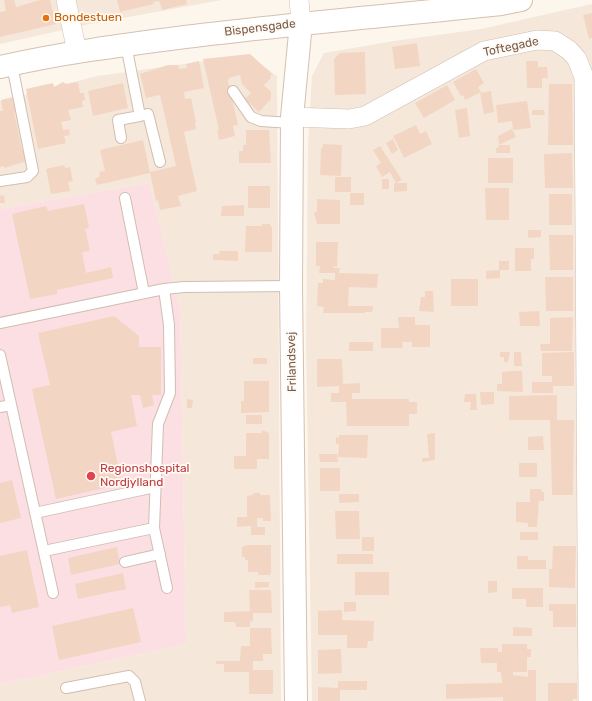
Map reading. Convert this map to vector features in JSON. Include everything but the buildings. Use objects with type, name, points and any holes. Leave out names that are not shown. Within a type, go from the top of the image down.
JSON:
[{"type":"street","points":[[66,0],[77,52]]},
{"type":"street","points":[[299,0],[301,23]]},
{"type":"street","name":"Bispensgade","points":[[6,66],[77,52],[126,45],[301,23],[501,4],[521,0]]},
{"type":"street","name":"Frilandsvej","points":[[296,701],[291,286],[292,120],[301,23]]},
{"type":"street","name":"Toftegade","points":[[292,120],[349,119],[365,116],[484,51],[530,41],[555,41],[569,50],[577,60],[584,77],[588,701]]},
{"type":"lane","points":[[126,45],[140,116]]},
{"type":"lane","points":[[0,181],[27,176],[33,170],[6,66]]},
{"type":"lane","points":[[233,90],[251,117],[261,121],[292,120]]},
{"type":"lane","points":[[121,138],[118,120],[148,114],[160,162]]},
{"type":"lane","points":[[125,198],[144,293]]},
{"type":"lane","points":[[1,320],[164,289],[184,287],[291,286]]},
{"type":"lane","points":[[164,289],[169,325],[170,393],[158,424],[154,528],[167,588]]},
{"type":"lane","points":[[0,355],[53,594]]},
{"type":"lane","points":[[0,408],[11,405]]},
{"type":"lane","points":[[35,512],[155,487]]},
{"type":"lane","points":[[44,551],[154,528]]},
{"type":"lane","points":[[125,562],[160,554]]},
{"type":"lane","points":[[66,688],[129,676],[135,682],[140,701]]},
{"type":"shaded area","points":[[0,0],[222,0],[90,24],[0,44]]},
{"type":"shaded area","points":[[592,4],[592,701],[312,701],[306,343],[308,143],[312,76],[324,53],[394,41],[481,29]]},
{"type":"shaded area","points":[[249,55],[277,76],[281,701],[0,701],[0,684],[186,644],[180,308],[149,183],[0,209],[0,101],[97,76]]},
{"type":"shaded area","name":"Regionshospital Nordjylland","points":[[149,183],[180,308],[186,644],[0,684],[0,209]]},
{"type":"place","name":"Bondestuen","points":[[46,18]]},
{"type":"place","name":"Regionshospital Nordjylland","points":[[91,476]]}]
